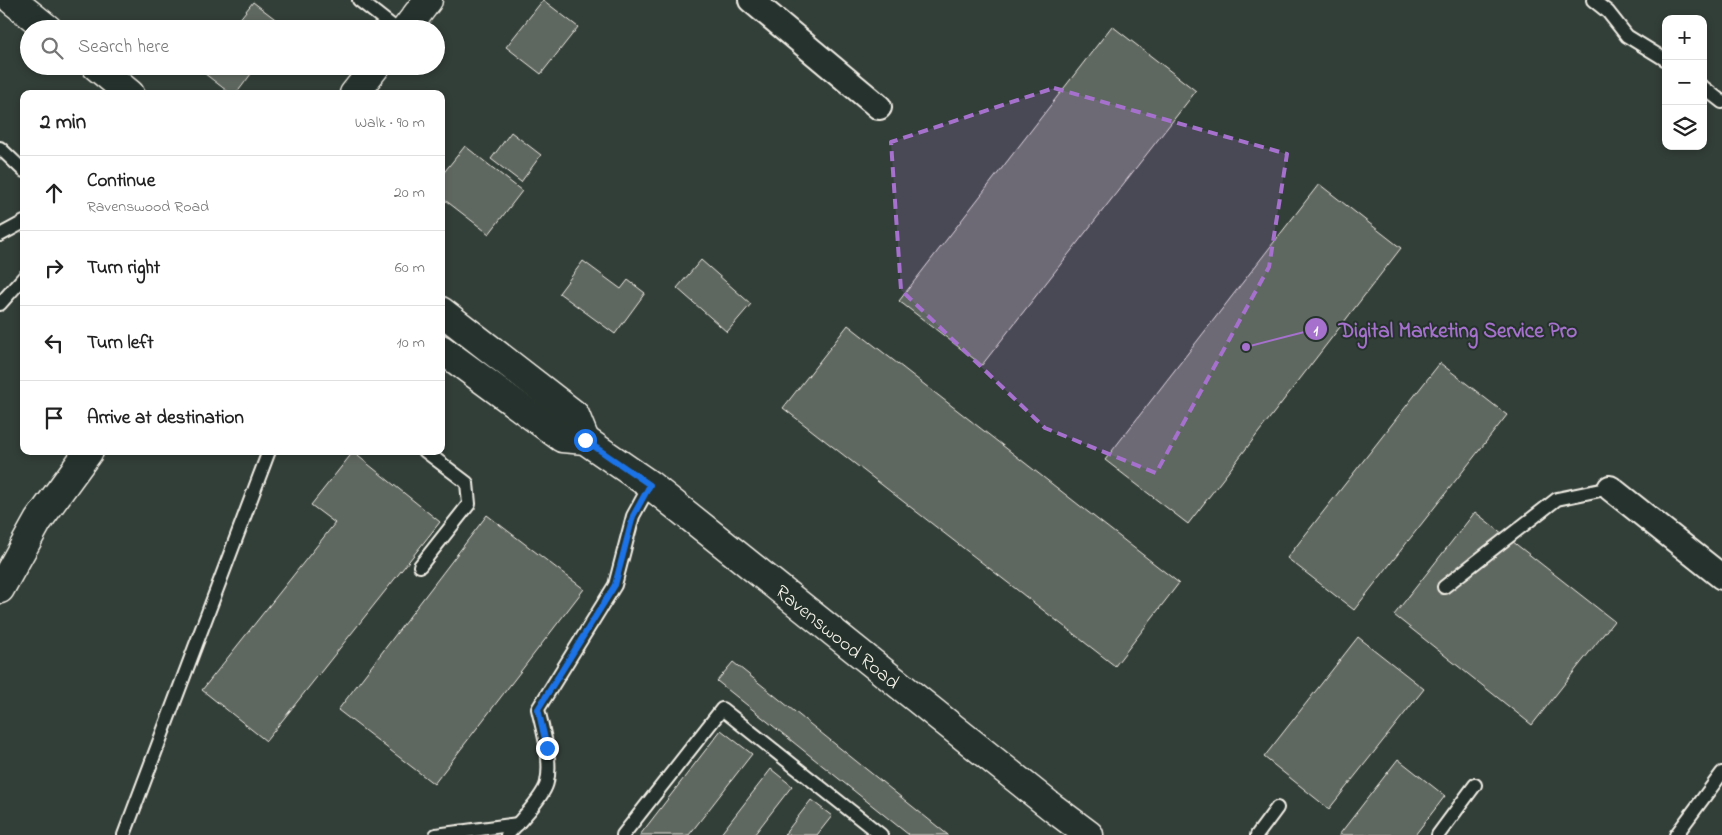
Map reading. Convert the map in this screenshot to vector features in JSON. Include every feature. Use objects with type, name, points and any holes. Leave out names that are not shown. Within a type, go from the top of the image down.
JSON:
[{"type":"street","points":[[12,0],[37,20]]},
{"type":"street","points":[[413,20],[428,0]]},
{"type":"street","points":[[760,2],[879,107]]},
{"type":"street","points":[[107,75],[125,90]]},
{"type":"street","points":[[357,90],[369,75]]},
{"type":"street","points":[[445,314],[575,415],[585,440]]},
{"type":"street","name":"Ravenswood Road","points":[[445,352],[562,438],[585,440],[650,485],[1045,802],[1089,835]]},
{"type":"street","points":[[0,589],[38,522],[86,455]]},
{"type":"street","points":[[1610,488],[1722,578]]},
{"type":"lane","points":[[359,0],[385,20]]},
{"type":"lane","points":[[1593,0],[1608,12],[1627,36],[1662,58]]},
{"type":"lane","points":[[1707,90],[1722,102]]},
{"type":"lane","points":[[0,148],[20,167]]},
{"type":"lane","points":[[0,235],[20,224]]},
{"type":"lane","points":[[0,304],[20,282]]},
{"type":"lane","points":[[124,835],[267,455]]},
{"type":"lane","points":[[420,566],[469,504],[467,483],[430,455]]},
{"type":"lane","points":[[507,835],[528,813],[547,784],[547,748],[538,709],[615,585],[633,516],[650,485]]},
{"type":"lane","points":[[1444,588],[1557,499],[1610,488]]},
{"type":"lane","points":[[624,835],[722,708],[881,835]]},
{"type":"lane","points":[[1676,835],[1722,773]]},
{"type":"lane","points":[[1438,835],[1475,785]]},
{"type":"lane","points":[[1257,835],[1277,808]]},
{"type":"lane","points":[[436,835],[518,824]]},
{"type":"highlighted area","points":[[1054,88],[1287,154],[1269,267],[1156,473],[1045,428],[901,290],[891,142]]},
{"type":"building","points":[[543,0],[578,27],[541,74],[506,47]]},
{"type":"building","points":[[253,2],[277,20],[239,20]]},
{"type":"building","points":[[1112,26],[1196,91],[982,365],[899,301]]},
{"type":"building","points":[[206,75],[250,75],[239,90],[226,90]]},
{"type":"building","points":[[511,132],[541,155],[521,182],[491,159]]},
{"type":"building","points":[[465,146],[522,191],[489,234],[445,200],[445,171]]},
{"type":"building","points":[[1319,184],[1401,248],[1188,524],[1105,460]]},
{"type":"building","points":[[701,260],[751,304],[727,332],[677,288]]},
{"type":"building","points":[[583,261],[621,289],[628,280],[645,293],[615,334],[559,293]]},
{"type":"building","points":[[848,325],[1179,583],[1115,666],[783,408]]},
{"type":"building","points":[[1440,363],[1507,415],[1354,610],[1287,558]]},
{"type":"building","points":[[351,455],[357,455],[440,522],[266,741],[202,690],[335,523],[311,505]]},
{"type":"building","points":[[1475,512],[1614,621],[1532,725],[1394,615]]},
{"type":"building","points":[[487,515],[584,589],[434,784],[338,710]]},
{"type":"building","points":[[1358,637],[1424,689],[1329,809],[1264,757]]},
{"type":"building","points":[[733,662],[948,835],[909,835],[717,681]]},
{"type":"building","points":[[721,730],[752,754],[689,835],[640,835]]},
{"type":"building","points":[[1398,759],[1445,796],[1415,835],[1339,835]]},
{"type":"building","points":[[771,769],[792,786],[754,835],[720,835]]},
{"type":"building","points":[[811,800],[832,816],[817,835],[784,835]]},
{"type":"place","name":"Digital Marketing Service Pro","points":[[1246,347]]},
{"type":"route","points":[[547,748],[538,709],[615,585],[633,516],[650,485],[585,440]]}]
